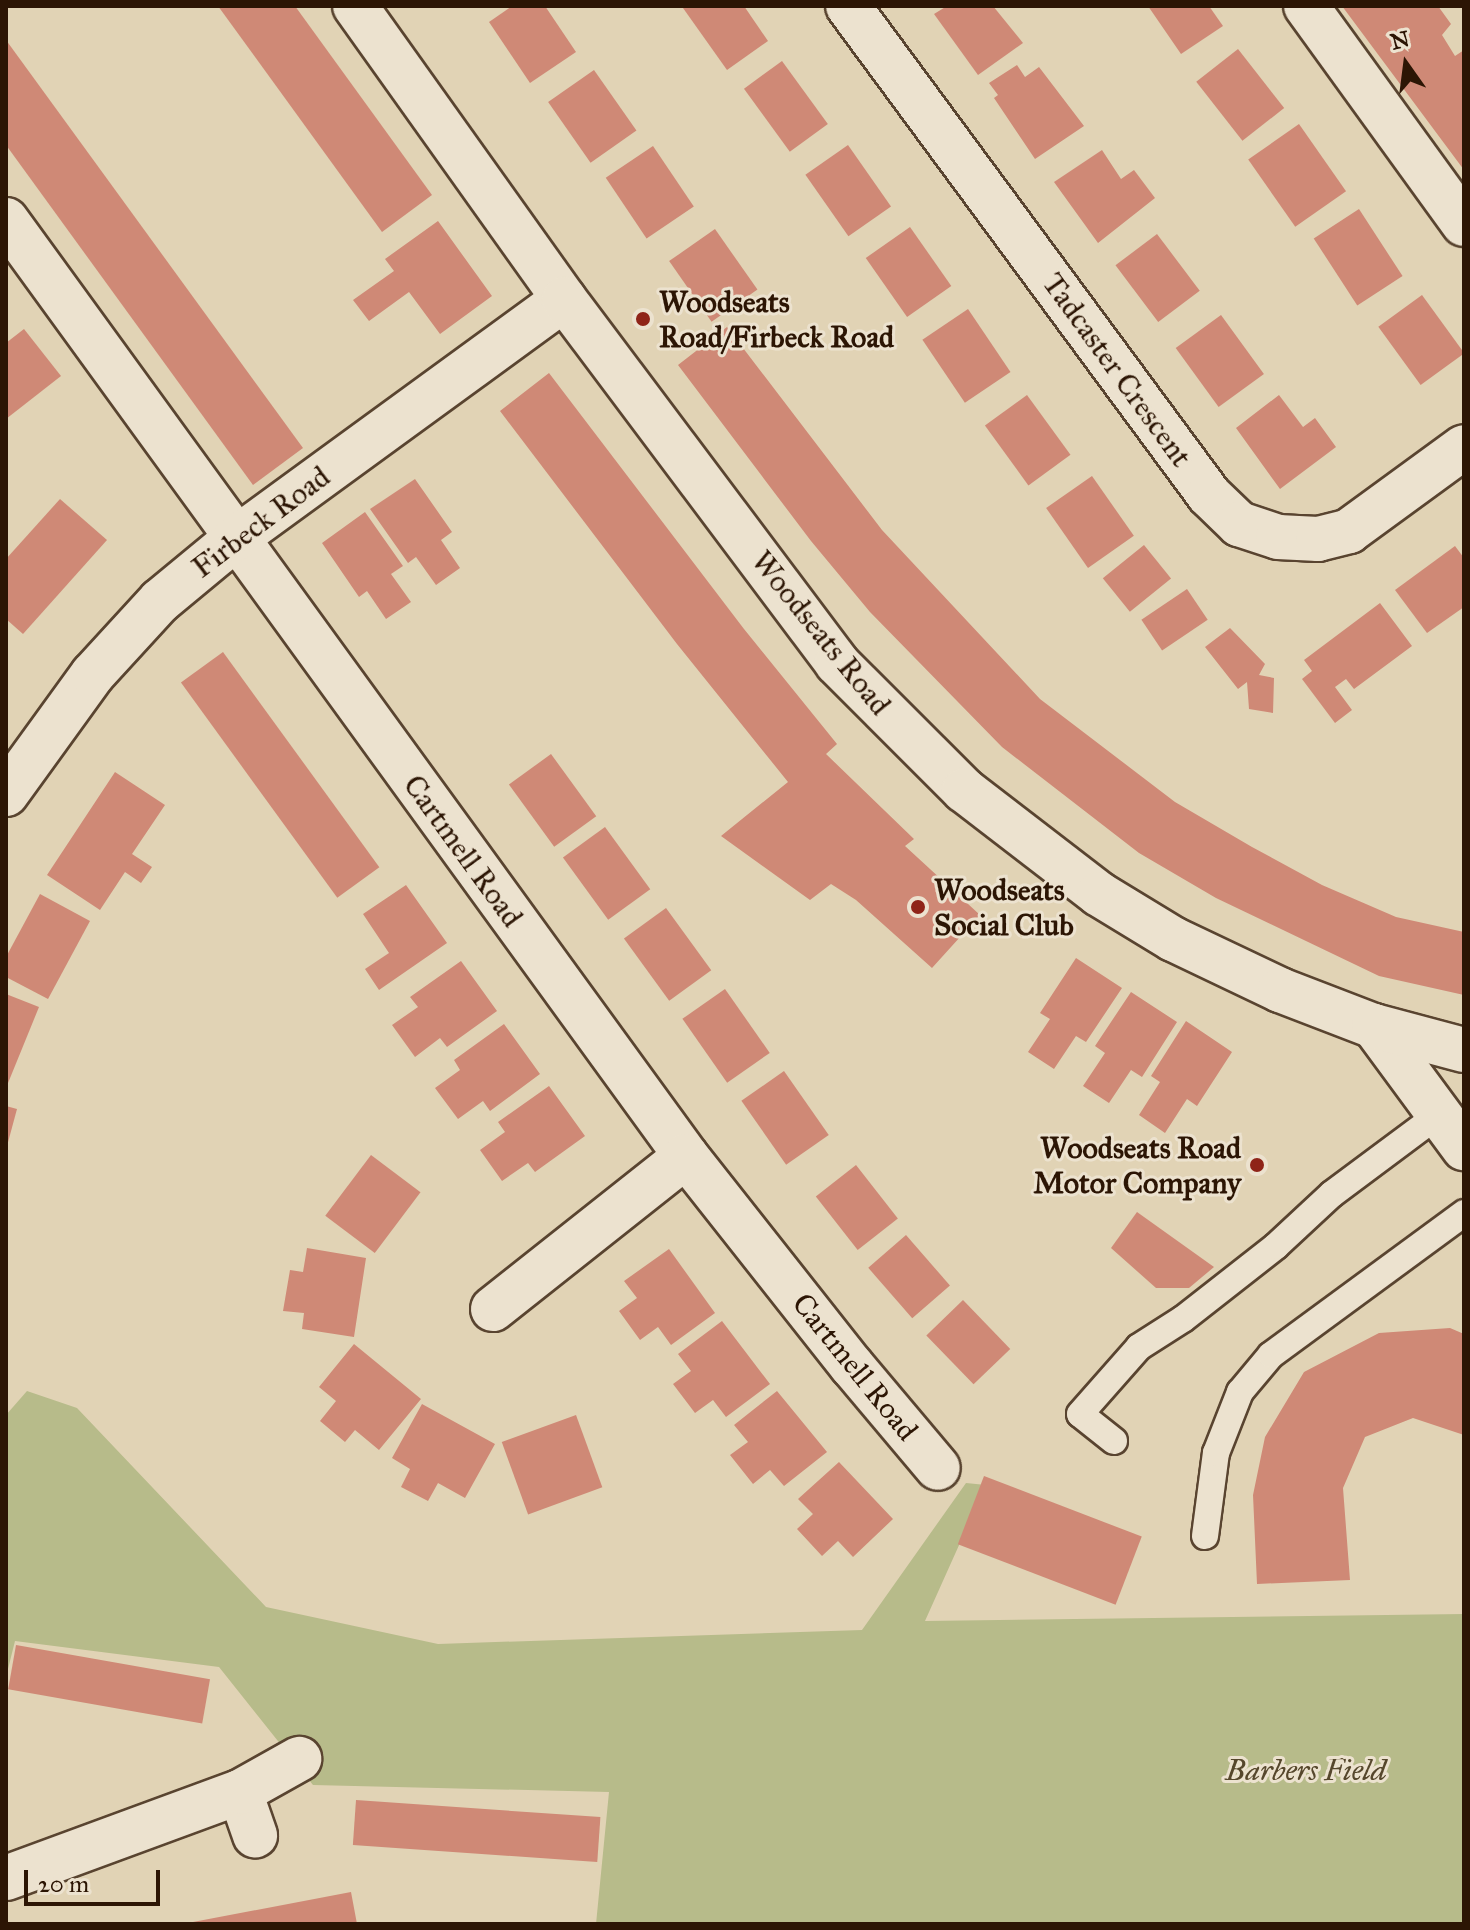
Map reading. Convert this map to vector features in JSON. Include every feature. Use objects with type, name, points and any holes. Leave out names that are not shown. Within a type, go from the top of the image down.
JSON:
[{"type":"street","name":"Woodseats Road","points":[[355,6],[564,299],[837,663],[964,790],[1099,894],[1173,939],[1280,990],[1374,1026],[1464,1050]]},
{"type":"street","name":"Tadcaster Crescent","points":[[848,6],[1209,495],[1239,524],[1278,537],[1318,539],[1349,531],[1464,447]]},
{"type":"street","points":[[1306,6],[1464,224]]},
{"type":"street","name":"Cartmell Road","points":[[6,220],[686,1156],[852,1366],[938,1468]]},
{"type":"street","name":"Firbeck Road","points":[[6,794],[93,674],[160,601],[235,539],[564,299]]},
{"type":"street","points":[[1374,1026],[1451,1132]]},
{"type":"street","points":[[493,1309],[686,1156]]},
{"type":"street","points":[[6,1878],[240,1792],[299,1759]]},
{"type":"street","points":[[240,1792],[255,1835]]},
{"type":"lane","points":[[1114,1441],[1080,1414],[1139,1347],[1183,1319],[1276,1246],[1332,1194],[1451,1132]]},
{"type":"lane","points":[[1205,1536],[1216,1453],[1240,1392],[1271,1355],[1464,1213]]},
{"type":"green space","name":"Barbers Field","points":[[27,1391],[77,1408],[266,1607],[438,1644],[862,1630],[966,1483],[986,1485],[925,1621],[1464,1614],[1464,1924],[596,1924],[609,1792],[313,1785],[219,1667],[15,1641],[6,1677],[6,1415]]},
{"type":"building","points":[[218,6],[295,6],[432,195],[382,232]]},
{"type":"building","points":[[512,6],[545,6],[576,52],[530,83],[489,22]]},
{"type":"building","points":[[744,6],[768,41],[727,70],[683,8]]},
{"type":"building","points":[[947,6],[993,6],[1023,43],[978,75],[934,14]]},
{"type":"building","points":[[1148,6],[1209,6],[1223,26],[1181,54]]},
{"type":"building","points":[[1342,6],[1438,6],[1451,24],[1442,35],[1455,56],[1464,50],[1464,170]]},
{"type":"building","points":[[6,40],[303,448],[253,485],[6,145]]},
{"type":"building","points":[[1238,49],[1284,108],[1242,141],[1196,82]]},
{"type":"building","points":[[782,61],[828,124],[790,152],[744,89]]},
{"type":"building","points":[[1017,65],[1025,77],[1039,67],[1084,126],[1035,159],[994,98],[998,95],[989,83]]},
{"type":"building","points":[[594,70],[636,131],[591,163],[548,102]]},
{"type":"building","points":[[1299,124],[1346,191],[1295,227],[1248,160]]},
{"type":"building","points":[[848,145],[891,206],[848,236],[805,175]]},
{"type":"building","points":[[653,146],[694,207],[647,238],[606,178]]},
{"type":"building","points":[[1102,150],[1121,179],[1134,170],[1155,198],[1098,243],[1054,182]]},
{"type":"building","points":[[1359,209],[1403,276],[1357,306],[1314,238]]},
{"type":"building","points":[[438,221],[492,296],[440,334],[409,292],[369,321],[353,300],[394,271],[385,259]]},
{"type":"building","points":[[910,227],[951,286],[907,317],[866,258]]},
{"type":"building","points":[[715,229],[757,290],[712,322],[669,261]]},
{"type":"building","points":[[1157,234],[1200,291],[1158,322],[1115,265]]},
{"type":"building","points":[[1422,295],[1464,353],[1421,385],[1378,327]]},
{"type":"building","points":[[968,309],[1010,372],[965,403],[922,340]]},
{"type":"building","points":[[1221,315],[1264,374],[1219,407],[1176,348]]},
{"type":"building","points":[[727,327],[882,530],[1040,699],[1175,802],[1252,847],[1322,885],[1396,917],[1464,932],[1464,995],[1379,976],[1216,898],[1139,853],[1002,747],[870,612],[811,541],[678,365]]},
{"type":"building","points":[[24,329],[61,376],[6,419],[6,343]]},
{"type":"building","points":[[549,373],[744,629],[837,744],[826,754],[914,839],[905,846],[980,915],[932,968],[856,900],[831,884],[810,900],[721,836],[788,782],[677,644],[500,411]]},
{"type":"building","points":[[1027,395],[1070,455],[1028,485],[985,426]]},
{"type":"building","points":[[1279,395],[1303,427],[1315,418],[1336,447],[1280,489],[1236,428]]},
{"type":"building","points":[[1092,476],[1134,536],[1088,568],[1046,508]]},
{"type":"building","points":[[415,479],[452,532],[441,540],[460,568],[436,585],[416,557],[408,563],[370,509]]},
{"type":"building","points":[[60,499],[107,540],[23,634],[6,619],[6,559]]},
{"type":"building","points":[[365,512],[403,566],[391,574],[411,602],[386,619],[367,591],[359,597],[322,543]]},
{"type":"building","points":[[1144,545],[1171,578],[1130,612],[1103,578]]},
{"type":"building","points":[[1455,546],[1464,558],[1464,607],[1427,633],[1395,590]]},
{"type":"building","points":[[1187,589],[1208,620],[1162,650],[1141,620]]},
{"type":"building","points":[[1380,603],[1412,646],[1354,689],[1346,679],[1335,687],[1352,710],[1335,723],[1302,679],[1312,671],[1304,660]]},
{"type":"building","points":[[1230,628],[1265,664],[1259,675],[1274,678],[1273,713],[1249,709],[1247,682],[1238,689],[1205,647]]},
{"type":"building","points":[[223,652],[379,867],[337,898],[181,683]]},
{"type":"building","points":[[551,754],[596,816],[554,847],[509,785]]},
{"type":"building","points":[[115,772],[165,805],[132,854],[152,867],[141,883],[125,872],[100,910],[47,875]]},
{"type":"building","points":[[605,827],[650,889],[608,920],[563,858]]},
{"type":"building","points":[[406,885],[447,943],[379,990],[365,969],[389,953],[363,914]]},
{"type":"building","points":[[40,894],[90,921],[48,999],[6,977],[6,957]]},
{"type":"building","points":[[666,908],[711,970],[669,1001],[624,939]]},
{"type":"building","points":[[1076,958],[1122,988],[1086,1042],[1076,1036],[1054,1069],[1028,1052],[1050,1019],[1040,1013]]},
{"type":"building","points":[[461,961],[497,1011],[447,1047],[440,1038],[415,1057],[392,1025],[418,1007],[410,997]]},
{"type":"building","points":[[725,989],[770,1053],[727,1083],[682,1019]]},
{"type":"building","points":[[1131,992],[1177,1022],[1142,1077],[1131,1070],[1109,1103],[1083,1086],[1105,1053],[1095,1046]]},
{"type":"building","points":[[6,994],[39,1007],[6,1088]]},
{"type":"building","points":[[1186,1021],[1232,1052],[1197,1106],[1187,1099],[1165,1133],[1139,1115],[1160,1082],[1151,1076]]},
{"type":"building","points":[[504,1024],[540,1074],[490,1111],[483,1101],[458,1119],[435,1088],[460,1070],[454,1060]]},
{"type":"building","points":[[784,1071],[829,1135],[786,1165],[741,1101]]},
{"type":"building","points":[[549,1086],[585,1136],[535,1172],[528,1163],[502,1181],[480,1150],[505,1132],[498,1122]]},
{"type":"building","points":[[6,1106],[17,1109],[7,1146],[6,1146]]},
{"type":"building","points":[[371,1155],[421,1192],[375,1253],[325,1216]]},
{"type":"building","points":[[856,1165],[898,1219],[858,1250],[816,1196]]},
{"type":"building","points":[[1137,1212],[1214,1267],[1189,1288],[1156,1288],[1111,1248]]},
{"type":"building","points":[[906,1235],[950,1286],[912,1318],[868,1268]]},
{"type":"building","points":[[307,1248],[366,1258],[354,1337],[302,1329],[304,1313],[283,1311],[290,1270],[303,1272]]},
{"type":"building","points":[[669,1249],[715,1313],[671,1345],[658,1327],[640,1340],[619,1311],[637,1298],[624,1281]]},
{"type":"building","points":[[963,1300],[1010,1349],[974,1384],[926,1335]]},
{"type":"building","points":[[722,1321],[770,1384],[726,1417],[713,1400],[695,1413],[673,1384],[691,1371],[678,1354]]},
{"type":"building","points":[[1450,1328],[1464,1334],[1464,1435],[1413,1418],[1365,1437],[1343,1488],[1350,1580],[1257,1584],[1253,1495],[1265,1437],[1304,1372],[1379,1333]]},
{"type":"building","points":[[354,1344],[421,1399],[379,1450],[355,1430],[345,1442],[320,1421],[336,1401],[319,1387]]},
{"type":"building","points":[[777,1391],[827,1452],[784,1486],[770,1470],[753,1484],[730,1455],[748,1442],[734,1425]]},
{"type":"building","points":[[422,1404],[495,1444],[465,1498],[438,1483],[428,1501],[401,1487],[410,1469],[392,1458]]},
{"type":"building","points":[[576,1415],[602,1487],[528,1514],[502,1442]]},
{"type":"building","points":[[839,1462],[893,1519],[853,1557],[838,1541],[822,1556],[797,1529],[813,1514],[798,1499]]},
{"type":"building","points":[[984,1476],[1142,1537],[1116,1605],[958,1544]]},
{"type":"building","points":[[16,1645],[210,1679],[202,1724],[8,1689]]},
{"type":"building","points":[[356,1800],[600,1817],[597,1862],[353,1845]]},
{"type":"building","points":[[351,1892],[357,1924],[193,1924],[193,1922]]},
{"type":"place","name":"Woodseats Road/Firbeck Road","points":[[643,319]]},
{"type":"place","name":"Woodseats Social Club","points":[[918,907]]},
{"type":"place","name":"Woodseats Road Motor Company","points":[[1257,1165]]}]
